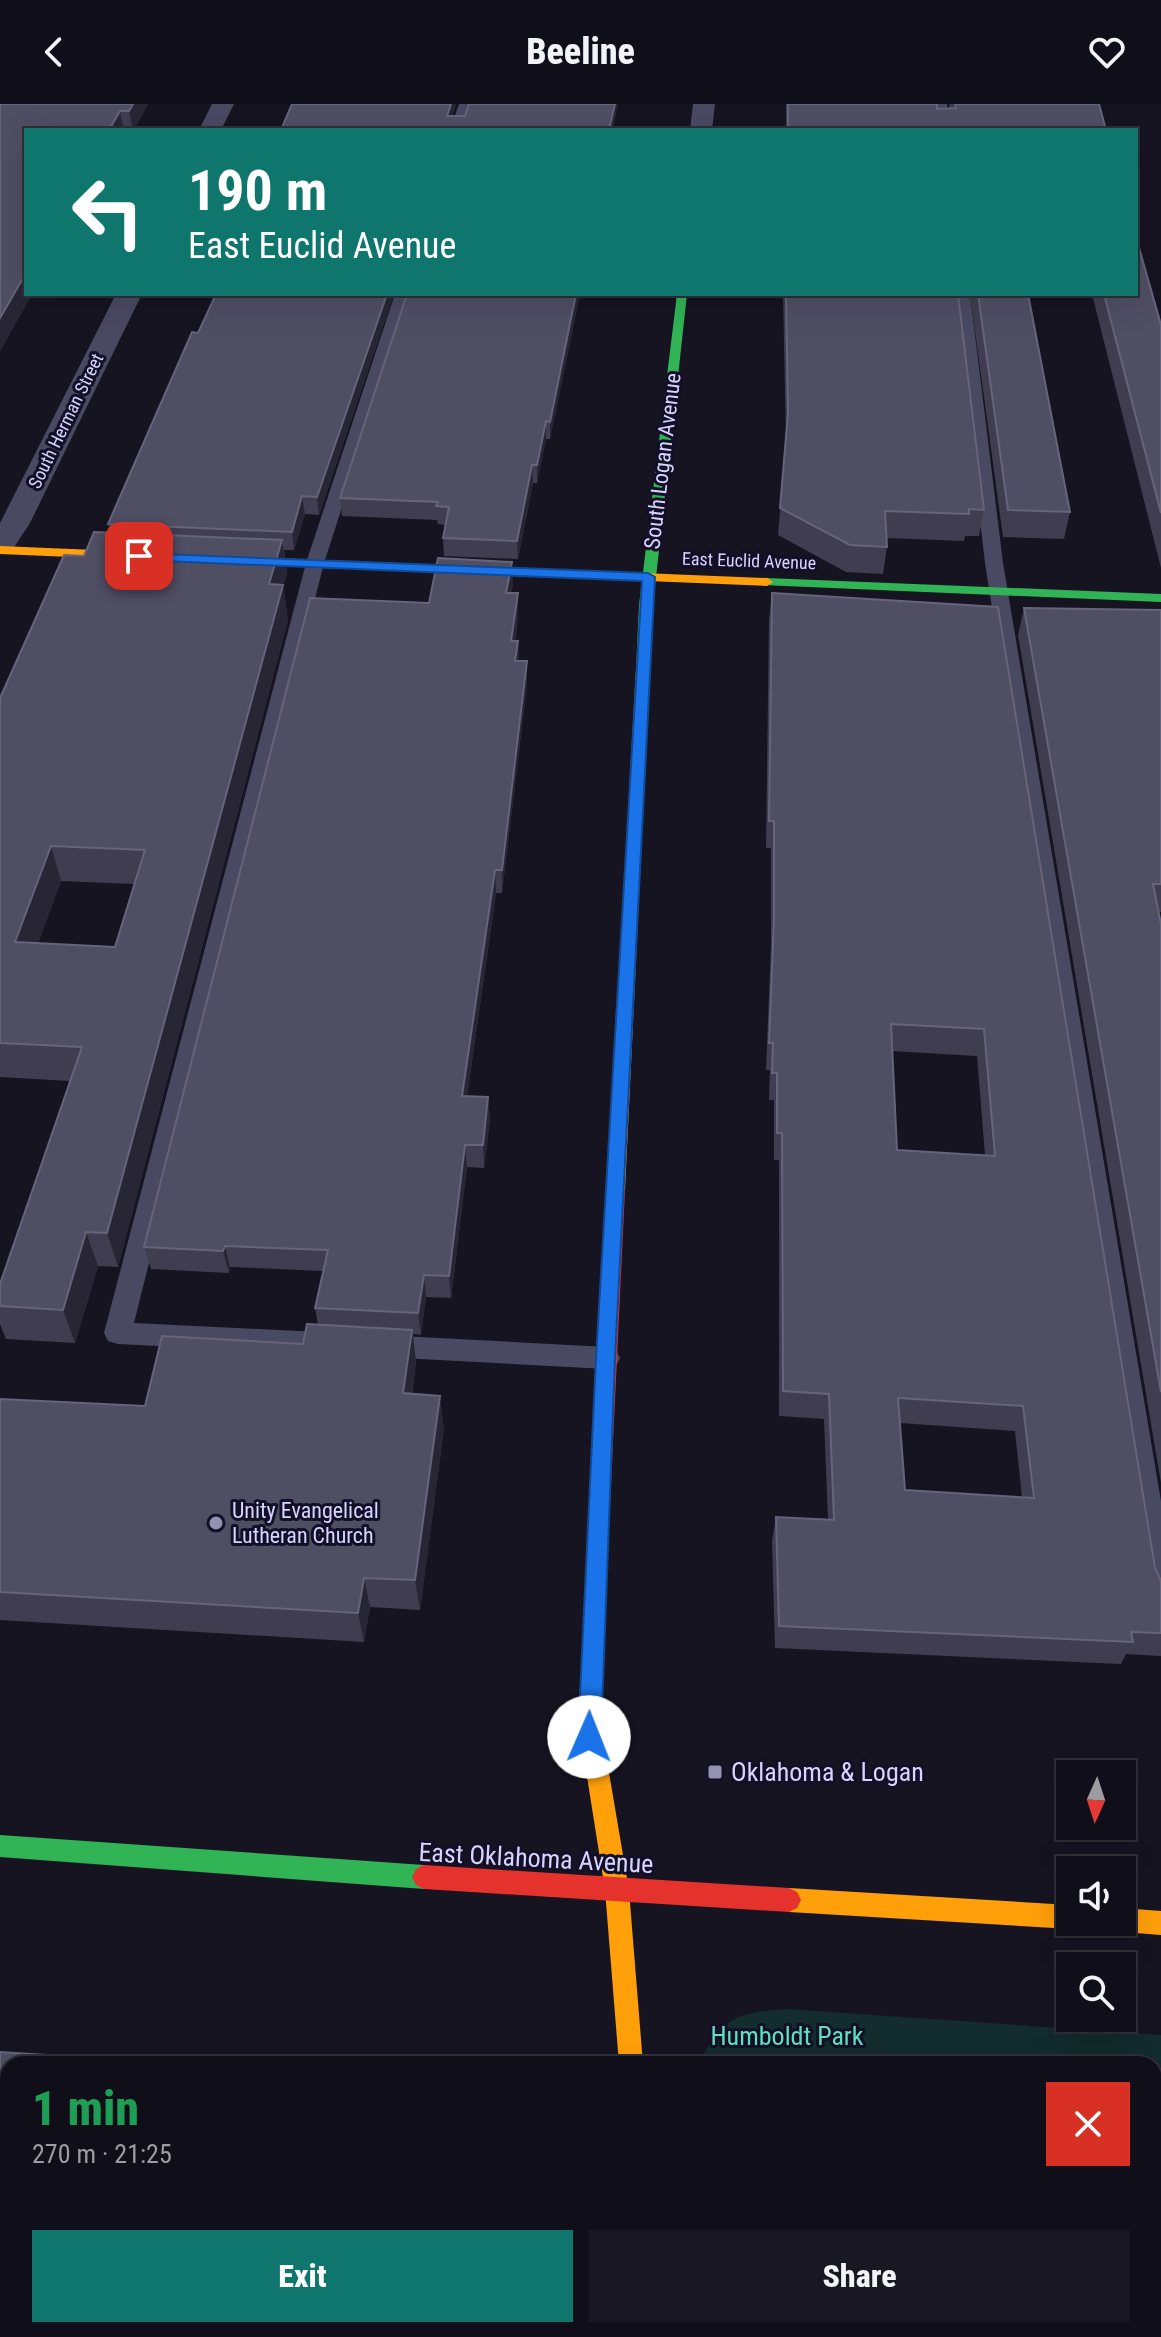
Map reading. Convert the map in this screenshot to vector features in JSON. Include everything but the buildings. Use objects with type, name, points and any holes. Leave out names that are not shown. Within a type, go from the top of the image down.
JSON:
[{"type":"street","points":[[211,128],[223,104]]},
{"type":"street","points":[[701,128],[704,104]]},
{"type":"street","name":"South Herman Street","points":[[0,548],[128,296]]},
{"type":"street","name":"South Logan Avenue","points":[[630,2056],[617,1890],[589,1737],[648,577],[682,296]]},
{"type":"street","points":[[0,548],[159,557]]},
{"type":"street","name":"East Euclid Avenue","points":[[206,559],[1161,598]]},
{"type":"street","name":"East Oklahoma Avenue","points":[[0,1846],[617,1890],[1056,1916]]},
{"type":"street","points":[[1136,1921],[1161,1923]]},
{"type":"lane","points":[[458,128],[466,104]]},
{"type":"lane","points":[[940,104],[943,128]]},
{"type":"lane","points":[[402,296],[315,563],[118,1333],[606,1358]]},
{"type":"lane","points":[[962,296],[999,591],[1161,1591]]},
{"type":"green space","name":"Humboldt Park","points":[[787,2009],[1056,2028],[1056,2032],[1161,2035],[1161,2056],[703,2056],[715,2036],[732,2020]]},
{"type":"traffic: fast","points":[[643,669],[646,605],[682,296]]},
{"type":"traffic: fast","points":[[767,582],[1161,598]]},
{"type":"traffic: fast","points":[[0,1846],[424,1877]]},
{"type":"traffic: slow","points":[[0,550],[143,556]]},
{"type":"traffic: slow","points":[[224,560],[767,582]]},
{"type":"traffic: slow","points":[[616,1190],[643,669]]},
{"type":"traffic: slow","points":[[597,1568],[589,1720],[617,1890],[630,2056]]},
{"type":"traffic: slow","points":[[789,1900],[1056,1916]]},
{"type":"traffic: slow","points":[[1136,1921],[1161,1923]]},
{"type":"traffic: jam","points":[[597,1568],[616,1190]]},
{"type":"traffic: jam","points":[[424,1877],[789,1900]]},
{"type":"place","name":"Unity Evangelical Lutheran Church","points":[[216,1523]]},
{"type":"place","name":"Oklahoma & Logan","points":[[715,1772]]},
{"type":"route","points":[[139,556],[648,577],[589,1737]]}]
